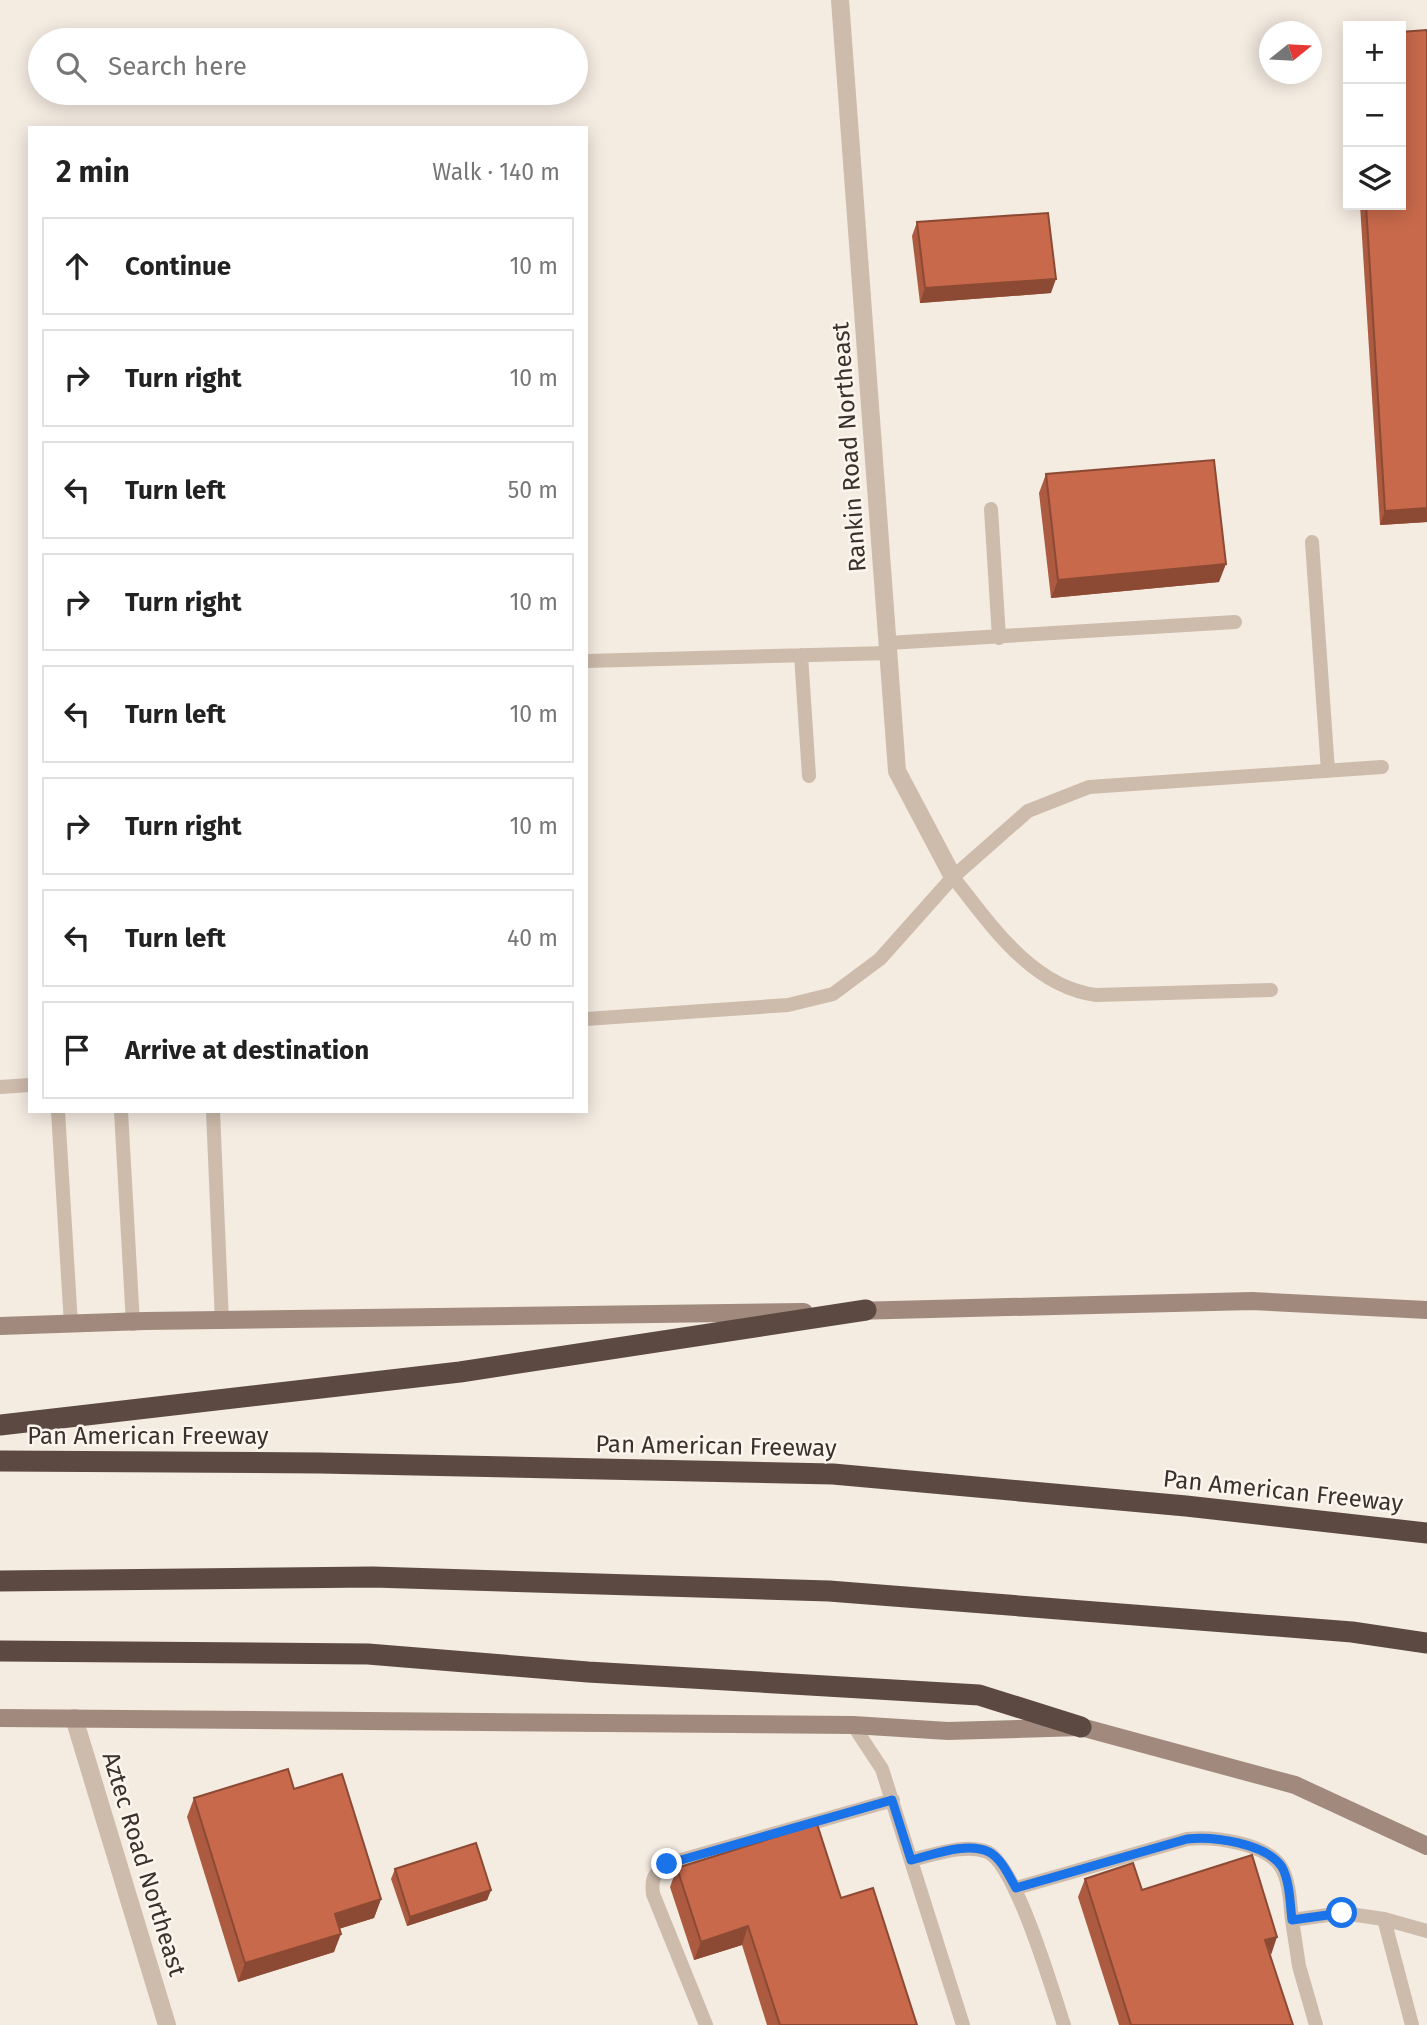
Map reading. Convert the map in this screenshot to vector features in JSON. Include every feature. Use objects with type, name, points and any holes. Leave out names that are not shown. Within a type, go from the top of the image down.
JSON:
[{"type":"highway","points":[[0,1425],[460,1372],[866,1310]]},
{"type":"highway","name":"Pan American Freeway","points":[[0,1461],[334,1464],[834,1474],[1186,1506],[1427,1533]]},
{"type":"highway","points":[[0,1581],[373,1577],[829,1591],[1352,1632],[1427,1643]]},
{"type":"highway","points":[[0,1651],[368,1654],[587,1672],[979,1695],[1081,1727]]},
{"type":"main road","points":[[0,1326],[133,1324],[145,1321],[222,1322],[1252,1301],[1427,1310]]},
{"type":"main road","points":[[0,1718],[853,1726],[948,1731],[1081,1727],[1295,1785],[1427,1846]]},
{"type":"street","name":"Rankin Road Northeast","points":[[840,0],[897,771],[953,877]]},
{"type":"street","name":"Aztec Road Northeast","points":[[74,1717],[167,2025]]},
{"type":"lane","points":[[991,509],[999,638]]},
{"type":"lane","points":[[1312,542],[1328,771]]},
{"type":"lane","points":[[588,661],[802,655],[1235,622]]},
{"type":"lane","points":[[802,655],[809,776]]},
{"type":"lane","points":[[588,1019],[788,1005],[833,994],[880,959],[953,877],[1028,811],[1076,791],[1089,787],[1382,767]]},
{"type":"lane","points":[[953,877],[1007,945],[1038,969],[1078,992],[1096,995],[1271,990]]},
{"type":"lane","points":[[0,1087],[28,1085]]},
{"type":"lane","points":[[58,1113],[71,1325]]},
{"type":"lane","points":[[121,1113],[133,1324]]},
{"type":"lane","points":[[213,1113],[222,1322]]},
{"type":"lane","points":[[853,1726],[882,1769],[963,2025]]},
{"type":"lane","points":[[706,2025],[653,1895],[651,1881],[657,1870],[667,1864],[892,1800]]},
{"type":"lane","points":[[1016,1888],[1187,1839],[1205,1837],[1228,1840],[1270,1854],[1287,1880],[1299,1966],[1316,2025]]},
{"type":"lane","points":[[911,1860],[966,1848],[988,1851],[1001,1864],[1016,1888],[1064,2025]]},
{"type":"lane","points":[[1292,1920],[1342,1913],[1384,1919],[1427,1931]]},
{"type":"lane","points":[[1384,1919],[1412,2025]]},
{"type":"building","points":[[1427,30],[1427,508],[1385,511],[1366,210],[1406,210],[1406,32]]},
{"type":"building","points":[[1048,213],[1056,279],[925,288],[917,222]]},
{"type":"building","points":[[1214,460],[1226,564],[1058,580],[1046,474]]},
{"type":"building","points":[[288,1769],[294,1789],[342,1774],[381,1899],[335,1914],[341,1934],[245,1963],[194,1798]]},
{"type":"building","points":[[817,1824],[841,1898],[873,1888],[917,2025],[780,2025],[748,1926],[701,1942],[677,1868]]},
{"type":"building","points":[[476,1843],[491,1890],[410,1917],[395,1869]]},
{"type":"building","points":[[1252,1855],[1277,1937],[1265,1940],[1293,2025],[1131,2025],[1085,1879],[1133,1863],[1142,1890]]},
{"type":"route","points":[[667,1864],[892,1800],[911,1860],[966,1848],[988,1851],[1001,1864],[1016,1888],[1187,1839],[1205,1837],[1228,1840],[1270,1854],[1287,1880],[1292,1920],[1342,1913]]}]
